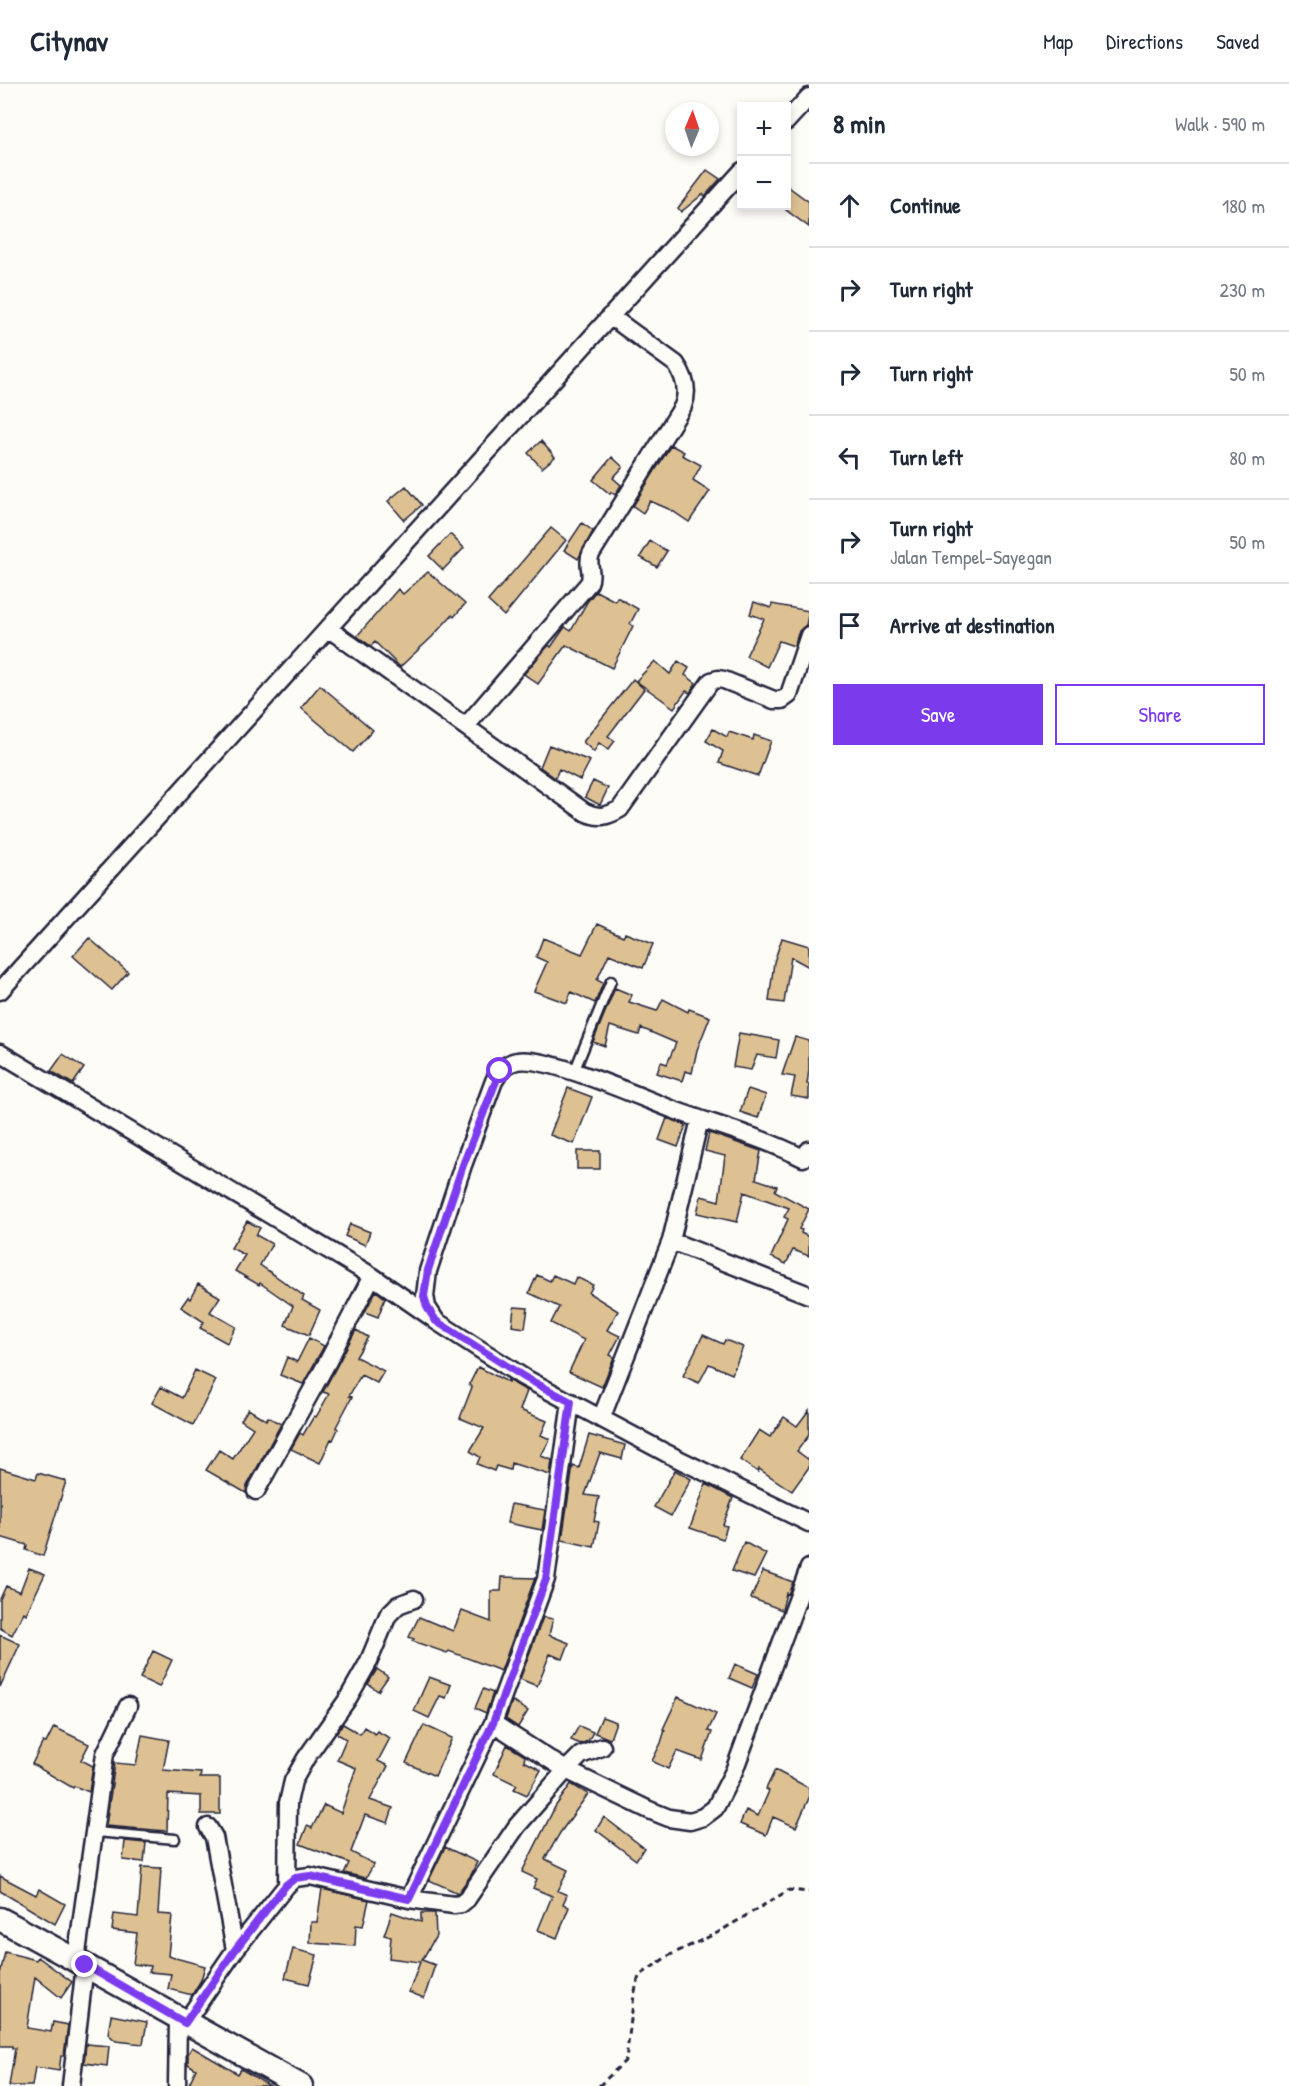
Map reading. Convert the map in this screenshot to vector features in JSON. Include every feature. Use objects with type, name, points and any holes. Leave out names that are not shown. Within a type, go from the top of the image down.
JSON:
[{"type":"main road","points":[[0,1919],[301,2086]]},
{"type":"street","points":[[791,117],[809,97]]},
{"type":"street","points":[[0,991],[737,175]]},
{"type":"street","points":[[466,726],[589,583],[591,578],[588,560],[591,554],[684,406],[686,389],[683,375],[676,364],[610,316]]},
{"type":"street","points":[[329,629],[585,812],[596,817],[608,816],[620,808],[708,682],[718,679],[770,700],[782,700],[792,691],[809,635]]},
{"type":"street","points":[[0,1053],[372,1276],[436,1321],[524,1377],[602,1419],[807,1518]]},
{"type":"street","points":[[436,1321],[427,1307],[424,1296],[428,1270],[463,1165],[500,1071],[507,1064],[526,1060],[553,1065],[807,1156]]},
{"type":"street","points":[[602,1419],[671,1241],[700,1119]]},
{"type":"street","points":[[671,1241],[809,1295]]},
{"type":"street","points":[[256,1491],[372,1276]]},
{"type":"street","points":[[409,1899],[493,1723],[549,1569],[571,1402]]},
{"type":"street","points":[[493,1723],[566,1770],[669,1818],[690,1821],[703,1817],[715,1808],[734,1771],[809,1568]]},
{"type":"street","points":[[286,1885],[288,1803],[296,1775],[347,1700],[368,1663],[388,1615],[398,1605],[414,1599]]},
{"type":"street","points":[[71,2086],[80,1962],[100,1784],[105,1754],[128,1706]]},
{"type":"street","points":[[177,2086],[182,2022],[286,1885],[295,1878],[310,1876],[409,1899],[454,1905],[464,1901],[517,1826],[566,1770],[580,1755],[602,1747]]},
{"type":"street","points":[[208,1827],[214,1837],[235,1950]]},
{"type":"lane","points":[[574,1072],[611,981]]},
{"type":"lane","points":[[96,1832],[175,1839]]},
{"type":"path","points":[[599,2086],[626,2060],[634,1995],[639,1976],[668,1956],[717,1933],[789,1890],[809,1892]]},
{"type":"building","points":[[707,170],[720,179],[705,196],[703,194],[681,212],[678,208]]},
{"type":"building","points":[[791,189],[809,202],[809,227],[786,210],[791,210]]},
{"type":"building","points":[[541,441],[555,457],[542,468],[528,453]]},
{"type":"building","points":[[671,445],[684,452],[682,455],[701,465],[693,480],[710,491],[689,522],[671,510],[650,501],[643,513],[633,506]]},
{"type":"building","points":[[612,457],[623,467],[613,478],[621,485],[615,495],[611,492],[610,494],[593,480]]},
{"type":"building","points":[[406,486],[422,505],[404,520],[388,501]]},
{"type":"building","points":[[582,523],[593,531],[578,559],[564,550]]},
{"type":"building","points":[[551,528],[566,540],[504,616],[488,601]]},
{"type":"building","points":[[450,534],[464,548],[443,570],[429,556]]},
{"type":"building","points":[[650,541],[667,551],[657,567],[640,557]]},
{"type":"building","points":[[428,572],[465,604],[400,667],[375,642],[371,646],[357,636],[398,589],[403,594]]},
{"type":"building","points":[[596,591],[615,601],[617,597],[638,609],[630,624],[633,626],[612,668],[566,645],[538,684],[524,674],[549,645],[551,647],[565,627],[571,631],[587,602]]},
{"type":"building","points":[[754,602],[771,608],[772,604],[809,611],[806,625],[799,631],[794,646],[779,641],[767,667],[746,656],[764,619],[750,614]]},
{"type":"building","points":[[655,661],[670,674],[678,661],[689,668],[685,675],[696,683],[690,693],[686,691],[674,708],[636,681]]},
{"type":"building","points":[[633,679],[644,689],[608,736],[615,741],[608,750],[599,743],[594,752],[583,742]]},
{"type":"building","points":[[320,685],[373,730],[353,752],[301,708]]},
{"type":"building","points":[[713,729],[727,737],[729,732],[753,740],[754,735],[771,741],[758,776],[719,763],[723,751],[706,741]]},
{"type":"building","points":[[549,745],[590,761],[580,780],[559,769],[555,778],[540,767]]},
{"type":"building","points":[[593,781],[608,788],[600,805],[585,797]]},
{"type":"building","points":[[597,924],[623,936],[625,933],[653,944],[643,968],[609,954],[597,980],[603,983],[595,1003],[571,992],[567,1003],[534,991],[547,962],[536,957],[543,938],[582,954]]},
{"type":"building","points":[[89,938],[128,972],[112,990],[73,956]]},
{"type":"building","points":[[782,938],[809,946],[809,967],[791,957],[784,1003],[769,1001],[774,962]]},
{"type":"building","points":[[615,988],[632,995],[629,1002],[657,1011],[663,999],[688,1012],[689,1009],[710,1017],[697,1050],[692,1073],[685,1071],[682,1081],[657,1073],[661,1062],[667,1064],[676,1043],[641,1028],[639,1035],[610,1026],[605,1046],[593,1042]]},
{"type":"building","points":[[739,1033],[779,1040],[776,1058],[757,1055],[751,1070],[733,1067]]},
{"type":"building","points":[[795,1037],[809,1041],[807,1084],[809,1084],[809,1099],[791,1096],[795,1077],[782,1075]]},
{"type":"building","points":[[63,1054],[84,1068],[73,1084],[51,1071]]},
{"type":"building","points":[[568,1088],[592,1097],[574,1144],[550,1135]]},
{"type":"building","points":[[748,1089],[766,1095],[758,1118],[740,1112]]},
{"type":"building","points":[[667,1118],[686,1125],[678,1147],[659,1140]]},
{"type":"building","points":[[709,1133],[761,1151],[756,1179],[777,1186],[775,1191],[809,1209],[799,1229],[802,1230],[801,1233],[809,1237],[809,1256],[793,1250],[786,1264],[771,1257],[788,1219],[784,1217],[789,1208],[744,1192],[737,1222],[697,1213],[701,1196],[719,1201],[725,1156],[705,1151]]},
{"type":"building","points":[[577,1151],[600,1151],[600,1169],[577,1169]]},
{"type":"building","points":[[247,1221],[260,1228],[256,1235],[272,1244],[260,1265],[304,1296],[302,1300],[320,1310],[309,1335],[285,1325],[293,1306],[260,1283],[259,1285],[235,1271],[245,1255],[231,1248]]},
{"type":"building","points":[[350,1224],[370,1232],[365,1245],[345,1236]]},
{"type":"building","points":[[537,1275],[550,1281],[553,1275],[573,1284],[576,1277],[593,1285],[589,1293],[618,1311],[607,1330],[620,1336],[610,1355],[614,1357],[602,1387],[569,1372],[584,1340],[551,1323],[559,1307],[529,1293]]},
{"type":"building","points":[[198,1284],[220,1297],[210,1312],[236,1327],[227,1343],[200,1328],[204,1322],[181,1307],[188,1297],[190,1299]]},
{"type":"building","points":[[376,1291],[385,1298],[378,1317],[365,1312]]},
{"type":"building","points":[[514,1307],[528,1308],[525,1328],[512,1326]]},
{"type":"building","points":[[356,1330],[368,1337],[356,1357],[384,1371],[377,1383],[361,1375],[349,1396],[352,1397],[336,1427],[338,1429],[333,1440],[331,1439],[320,1463],[291,1449],[300,1433],[303,1435],[314,1416],[316,1417],[329,1394],[323,1392]]},
{"type":"building","points":[[703,1335],[723,1344],[725,1340],[743,1347],[732,1374],[709,1364],[699,1383],[683,1376]]},
{"type":"building","points":[[309,1338],[324,1346],[303,1384],[280,1375],[287,1357],[297,1362]]},
{"type":"building","points":[[478,1367],[527,1391],[520,1410],[547,1421],[541,1435],[550,1439],[541,1456],[552,1460],[550,1475],[511,1463],[510,1470],[496,1466],[494,1471],[477,1464],[480,1457],[470,1451],[484,1428],[460,1418],[472,1387],[469,1385]]},
{"type":"building","points":[[195,1370],[216,1380],[193,1425],[152,1403],[161,1387],[182,1398]]},
{"type":"building","points":[[248,1409],[266,1420],[268,1417],[281,1424],[247,1486],[246,1493],[206,1470],[219,1450],[233,1459],[253,1428],[241,1420]]},
{"type":"building","points":[[809,1410],[809,1435],[797,1451],[809,1460],[809,1467],[792,1491],[759,1469],[758,1472],[740,1460],[759,1430],[770,1437],[784,1417],[797,1426]]},
{"type":"building","points":[[589,1435],[625,1445],[622,1459],[600,1453],[585,1495],[599,1497],[594,1521],[599,1522],[594,1547],[562,1540],[573,1466],[579,1468]]},
{"type":"building","points":[[0,1468],[36,1479],[38,1473],[66,1481],[43,1556],[26,1550],[27,1545],[0,1537]]},
{"type":"building","points":[[675,1470],[691,1479],[671,1516],[654,1507]]},
{"type":"building","points":[[706,1484],[733,1498],[723,1525],[727,1526],[723,1539],[690,1528]]},
{"type":"building","points":[[511,1504],[545,1510],[542,1530],[507,1523]]},
{"type":"building","points":[[744,1542],[766,1554],[754,1578],[732,1571]]},
{"type":"building","points":[[29,1568],[45,1574],[26,1614],[24,1612],[12,1635],[0,1628],[0,1599],[6,1586],[20,1592]]},
{"type":"building","points":[[763,1571],[793,1582],[788,1594],[786,1593],[782,1610],[751,1598]]},
{"type":"building","points":[[502,1577],[535,1578],[501,1671],[449,1651],[447,1653],[412,1641],[414,1639],[409,1637],[419,1617],[453,1631],[462,1611],[491,1622],[491,1591],[501,1591]]},
{"type":"building","points":[[543,1617],[553,1619],[549,1635],[569,1643],[563,1659],[550,1654],[537,1686],[520,1679]]},
{"type":"building","points":[[0,1635],[20,1644],[0,1687]]},
{"type":"building","points":[[153,1651],[172,1660],[159,1687],[140,1678]]},
{"type":"building","points":[[735,1664],[758,1674],[752,1688],[729,1678]]},
{"type":"building","points":[[377,1669],[388,1677],[378,1691],[368,1684]]},
{"type":"building","points":[[429,1677],[451,1685],[446,1698],[440,1696],[429,1718],[414,1711]]},
{"type":"building","points":[[483,1689],[493,1693],[486,1713],[475,1708]]},
{"type":"building","points":[[678,1697],[716,1714],[708,1731],[712,1732],[702,1760],[677,1751],[668,1769],[652,1761],[661,1743],[665,1730],[663,1729]]},
{"type":"building","points":[[512,1701],[528,1711],[518,1727],[506,1719]]},
{"type":"building","points":[[602,1717],[616,1722],[610,1739],[595,1733]]},
{"type":"building","points":[[343,1724],[360,1734],[364,1727],[375,1734],[377,1731],[390,1738],[378,1761],[388,1766],[370,1800],[393,1808],[388,1823],[365,1815],[351,1852],[374,1864],[366,1878],[344,1873],[349,1863],[300,1844],[307,1826],[312,1828],[324,1805],[341,1813],[356,1768],[337,1760],[346,1739],[336,1733]]},
{"type":"building","points":[[424,1725],[452,1738],[435,1776],[406,1763]]},
{"type":"building","points":[[579,1726],[593,1732],[588,1741],[580,1744],[571,1740]]},
{"type":"building","points":[[54,1727],[89,1744],[81,1760],[93,1766],[89,1792],[74,1786],[73,1788],[32,1764]]},
{"type":"building","points":[[142,1735],[169,1740],[163,1770],[201,1773],[200,1778],[220,1778],[220,1814],[201,1814],[201,1796],[168,1794],[167,1831],[106,1826],[115,1763],[136,1765]]},
{"type":"building","points":[[507,1745],[525,1756],[524,1761],[541,1770],[527,1795],[514,1789],[517,1785],[494,1774]]},
{"type":"building","points":[[775,1770],[809,1788],[809,1798],[796,1827],[773,1817],[766,1835],[740,1824],[746,1810],[758,1816],[769,1791],[766,1789]]},
{"type":"building","points":[[571,1784],[588,1794],[560,1833],[545,1859],[568,1870],[558,1891],[567,1895],[563,1904],[569,1907],[557,1938],[538,1930],[552,1896],[533,1888],[537,1879],[522,1872],[555,1807]]},
{"type":"building","points":[[604,1817],[644,1848],[636,1860],[596,1830]]},
{"type":"building","points":[[125,1841],[146,1843],[144,1862],[123,1860]]},
{"type":"building","points":[[445,1847],[477,1862],[458,1893],[429,1880]]},
{"type":"building","points":[[142,1867],[161,1868],[158,1914],[172,1915],[168,1956],[205,1966],[201,1980],[192,1995],[168,1989],[171,1974],[149,1972],[150,1966],[133,1964],[137,1933],[112,1930],[114,1914],[138,1917]]},
{"type":"building","points":[[0,1876],[36,1895],[39,1889],[65,1904],[55,1924],[0,1891]]},
{"type":"building","points":[[322,1889],[369,1900],[363,1926],[356,1925],[355,1946],[310,1943],[311,1922],[317,1922]]},
{"type":"building","points":[[392,1912],[421,1922],[421,1913],[435,1913],[436,1936],[422,1960],[435,1965],[424,1998],[409,1992],[420,1962],[389,1958],[391,1937],[384,1935]]},
{"type":"building","points":[[293,1949],[317,1955],[309,1984],[285,1978]]},
{"type":"building","points":[[5,1952],[36,1960],[38,1957],[72,1982],[61,1998],[35,1977],[27,2028],[51,2032],[53,2022],[68,2025],[64,2056],[61,2056],[59,2071],[35,2067],[32,2086],[9,2086],[15,2048],[0,2046],[0,1974]]},
{"type":"building","points":[[111,2015],[147,2022],[143,2044],[116,2041],[108,2034]]},
{"type":"building","points":[[86,2044],[109,2046],[107,2066],[84,2063]]},
{"type":"building","points":[[192,2047],[238,2074],[241,2069],[270,2086],[188,2086],[196,2069],[188,2064],[188,2054]]},
{"type":"route","points":[[85,1965],[185,2023],[235,1950],[286,1885],[295,1878],[310,1876],[409,1899],[493,1723],[549,1569],[571,1402],[524,1377],[436,1321],[427,1307],[424,1296],[428,1270],[463,1165],[494,1081],[500,1071]]}]
